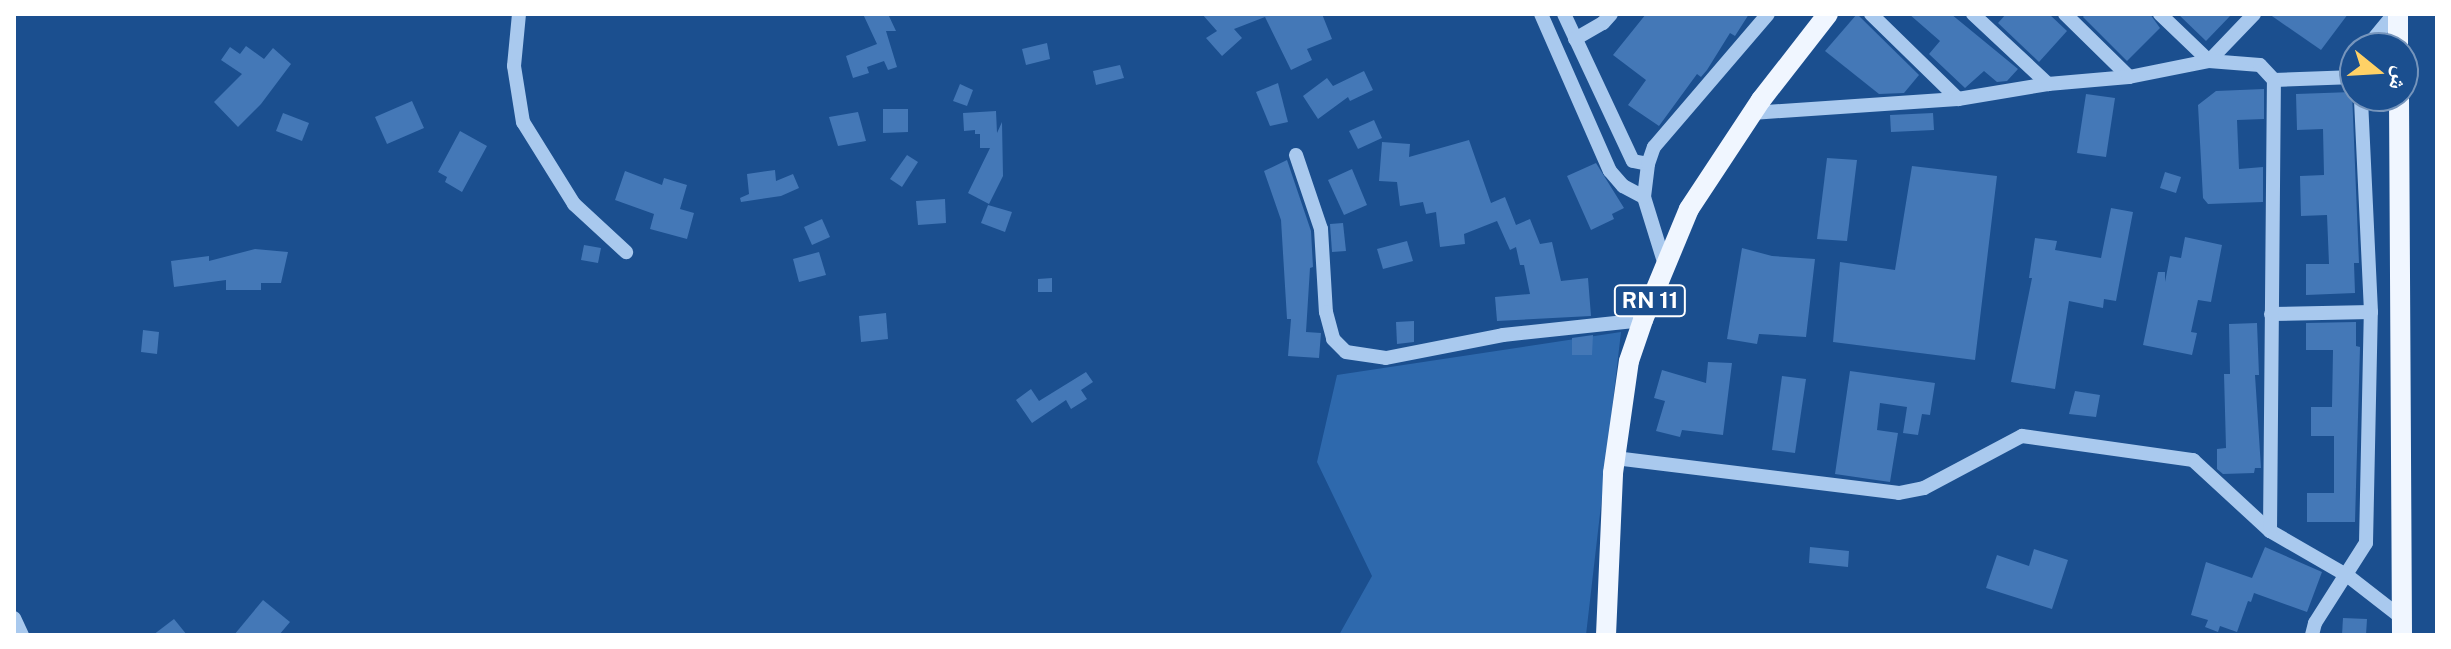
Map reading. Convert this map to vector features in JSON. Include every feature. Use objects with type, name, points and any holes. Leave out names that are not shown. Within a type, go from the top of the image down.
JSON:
[{"type":"main road","name":"RN 11","points":[[1606,635],[1615,458],[1629,361],[1643,320],[1689,209],[1752,113],[1828,14]]},
{"type":"main road","points":[[2399,112],[2402,626]]},
{"type":"street","points":[[519,14],[514,66],[523,122],[574,204],[626,252]]},
{"type":"street","points":[[1541,14],[1610,171],[1623,186],[1644,197]]},
{"type":"street","points":[[1564,14],[1633,161],[1648,164]]},
{"type":"street","points":[[1575,39],[1603,23],[1611,14]]},
{"type":"street","points":[[1665,265],[1644,197],[1648,164],[1654,147],[1768,14]]},
{"type":"street","points":[[1871,14],[1958,99]]},
{"type":"street","points":[[1973,14],[2048,84]]},
{"type":"street","points":[[2065,14],[2129,77]]},
{"type":"street","points":[[2160,14],[2209,61]]},
{"type":"street","points":[[2209,61],[2254,14]]},
{"type":"street","points":[[2380,32],[2396,14]]},
{"type":"street","points":[[1752,113],[1958,99],[2048,84],[2129,77],[2209,61],[2260,65],[2274,80],[2270,531]]},
{"type":"street","points":[[2274,80],[2339,78]]},
{"type":"street","points":[[2312,635],[2315,623],[2348,576],[2366,543],[2371,312],[2362,112]]},
{"type":"street","points":[[1296,155],[1321,229],[1326,312],[1333,339],[1346,352],[1386,358],[1503,335],[1643,320]]},
{"type":"street","points":[[1623,186],[1648,164]]},
{"type":"street","points":[[2271,314],[2371,312]]},
{"type":"street","points":[[1615,458],[1899,493],[1924,488],[2022,436],[2193,460],[2270,531],[2348,576],[2402,626]]},
{"type":"street","points":[[14,618],[22,635]]},
{"type":"shaded area","points":[[1621,332],[1586,635],[1339,635],[1372,576],[1317,462],[1337,375]]},
{"type":"building","points":[[863,14],[888,14],[896,31],[886,31],[897,67],[888,70],[884,61],[867,67],[869,73],[853,78],[846,56],[877,44]]},
{"type":"building","points":[[1202,14],[1322,14],[1332,39],[1307,49],[1312,60],[1291,70],[1265,17],[1234,29],[1242,38],[1222,56],[1206,38],[1217,31]]},
{"type":"building","points":[[1646,14],[1749,14],[1735,36],[1730,33],[1701,77],[1697,74],[1659,126],[1628,105],[1646,80],[1613,55]]},
{"type":"building","points":[[1857,14],[1919,75],[1904,93],[1879,94],[1825,51]]},
{"type":"building","points":[[1909,14],[1951,14],[2018,69],[2007,81],[1997,82],[1984,71],[1965,88],[1929,54],[1940,41]]},
{"type":"building","points":[[2006,14],[2049,14],[2067,31],[2039,62],[1998,23]]},
{"type":"building","points":[[2085,14],[2150,14],[2160,28],[2127,61],[2083,17]]},
{"type":"building","points":[[2178,14],[2232,14],[2206,41]]},
{"type":"building","points":[[2269,14],[2348,14],[2321,50]]},
{"type":"building","points":[[1047,43],[1050,59],[1026,65],[1022,49]]},
{"type":"building","points":[[246,46],[264,59],[273,48],[291,64],[261,104],[238,127],[214,102],[242,74],[221,60],[230,47],[240,54]]},
{"type":"building","points":[[1120,65],[1124,78],[1096,85],[1093,71]]},
{"type":"building","points":[[1364,71],[1373,90],[1350,101],[1348,97],[1318,119],[1303,96],[1327,78],[1333,86]]},
{"type":"building","points":[[1278,83],[1288,122],[1270,126],[1256,92]]},
{"type":"building","points":[[960,84],[973,90],[967,106],[953,101]]},
{"type":"building","points":[[2264,89],[2264,119],[2237,120],[2239,169],[2263,167],[2263,202],[2208,204],[2203,198],[2198,105],[2216,91]]},
{"type":"building","points":[[2339,92],[2339,112],[2353,112],[2359,263],[2354,263],[2355,293],[2306,295],[2306,264],[2329,264],[2327,215],[2301,216],[2300,176],[2324,175],[2323,129],[2297,130],[2296,94]]},
{"type":"building","points":[[2086,94],[2115,98],[2106,157],[2077,153]]},
{"type":"building","points":[[412,101],[424,128],[387,144],[375,117]]},
{"type":"building","points":[[883,109],[908,109],[908,132],[883,133]]},
{"type":"building","points":[[996,111],[997,133],[1002,122],[1003,176],[989,204],[968,193],[990,148],[980,148],[980,134],[975,134],[975,130],[964,131],[963,113]]},
{"type":"building","points":[[858,112],[866,141],[838,146],[829,117]]},
{"type":"building","points":[[283,113],[309,123],[302,141],[276,131]]},
{"type":"building","points":[[1933,113],[1934,130],[1891,132],[1890,115]]},
{"type":"building","points":[[1374,120],[1382,138],[1358,149],[1349,131]]},
{"type":"building","points":[[460,131],[487,146],[462,192],[445,182],[447,177],[438,172]]},
{"type":"building","points":[[1469,140],[1491,203],[1505,197],[1516,225],[1530,219],[1540,244],[1552,242],[1561,281],[1588,278],[1591,316],[1497,321],[1495,297],[1530,294],[1524,265],[1520,265],[1516,247],[1510,250],[1497,221],[1464,234],[1465,244],[1440,247],[1436,212],[1426,214],[1423,202],[1400,206],[1397,182],[1379,181],[1382,142],[1410,144],[1409,157]]},
{"type":"building","points":[[907,155],[918,162],[902,187],[890,179]]},
{"type":"building","points":[[1827,158],[1857,160],[1847,241],[1817,239]]},
{"type":"building","points":[[1287,160],[1311,231],[1313,267],[1310,268],[1306,332],[1321,333],[1319,358],[1288,356],[1291,319],[1287,319],[1281,220],[1264,171]]},
{"type":"building","points":[[1596,163],[1624,208],[1612,214],[1614,219],[1591,230],[1567,176]]},
{"type":"building","points":[[1912,166],[1997,176],[1975,360],[1833,342],[1840,262],[1895,270]]},
{"type":"building","points":[[1352,169],[1367,205],[1344,215],[1328,180]]},
{"type":"building","points":[[775,170],[776,181],[793,174],[799,188],[781,196],[741,202],[740,198],[749,194],[747,174]]},
{"type":"building","points":[[625,171],[662,185],[664,178],[687,185],[680,209],[694,213],[687,239],[650,229],[654,214],[615,200]]},
{"type":"building","points":[[2165,172],[2181,177],[2176,193],[2160,188]]},
{"type":"building","points":[[945,199],[946,223],[918,225],[916,201]]},
{"type":"building","points":[[988,205],[1012,212],[1005,232],[981,223]]},
{"type":"building","points":[[2111,208],[2133,212],[2116,301],[2104,299],[2103,308],[2069,301],[2055,389],[2011,382],[2032,278],[2029,278],[2035,238],[2057,241],[2055,250],[2101,258]]},
{"type":"building","points":[[822,219],[830,237],[812,245],[804,227]]},
{"type":"building","points":[[1343,223],[1346,251],[1332,252],[1330,224]]},
{"type":"building","points":[[2185,237],[2222,245],[2211,302],[2198,300],[2191,332],[2197,333],[2192,355],[2143,345],[2158,272],[2165,272],[2165,282],[2170,256],[2181,258]]},
{"type":"building","points":[[1407,241],[1413,261],[1383,269],[1377,249]]},
{"type":"building","points":[[584,245],[601,248],[598,263],[581,260]]},
{"type":"building","points":[[1742,248],[1772,256],[1815,259],[1806,337],[1759,334],[1757,344],[1727,339]]},
{"type":"building","points":[[255,249],[288,252],[281,283],[261,283],[261,290],[226,290],[226,280],[174,287],[171,261],[209,256],[209,261]]},
{"type":"building","points":[[819,252],[826,275],[799,282],[793,259]]},
{"type":"building","points":[[1052,278],[1052,292],[1038,292],[1038,279]]},
{"type":"building","points":[[886,313],[888,339],[861,342],[859,316]]},
{"type":"building","points":[[1414,321],[1414,342],[1397,344],[1396,322]]},
{"type":"building","points":[[2356,322],[2356,346],[2360,347],[2355,522],[2307,522],[2307,493],[2334,493],[2334,436],[2311,436],[2311,407],[2332,407],[2333,350],[2306,350],[2306,323]]},
{"type":"building","points":[[2257,323],[2259,375],[2255,375],[2261,468],[2255,468],[2254,473],[2223,474],[2217,469],[2217,449],[2226,448],[2224,374],[2230,374],[2229,324]]},
{"type":"building","points":[[143,330],[159,332],[157,354],[141,352]]},
{"type":"building","points":[[1593,335],[1592,355],[1572,355],[1572,338]]},
{"type":"building","points":[[1708,362],[1732,363],[1723,435],[1682,430],[1680,437],[1656,431],[1665,401],[1654,398],[1662,370],[1706,383]]},
{"type":"building","points":[[1850,371],[1935,383],[1930,415],[1922,414],[1918,435],[1903,433],[1907,407],[1880,403],[1877,430],[1898,433],[1890,482],[1835,474]]},
{"type":"building","points":[[1086,372],[1093,382],[1081,390],[1087,399],[1071,409],[1066,400],[1032,423],[1016,400],[1031,389],[1039,401]]},
{"type":"building","points":[[1782,376],[1806,379],[1795,453],[1772,450]]},
{"type":"building","points":[[2075,391],[2100,395],[2096,417],[2069,414]]},
{"type":"building","points":[[1810,547],[1849,551],[1848,567],[1809,563]]},
{"type":"building","points":[[2265,547],[2322,572],[2307,612],[2254,593],[2237,632],[2220,626],[2218,632],[2205,627],[2208,620],[2191,615],[2206,562],[2252,578]]},
{"type":"building","points":[[2034,549],[2068,560],[2052,609],[1986,588],[1997,555],[2029,566]]},
{"type":"building","points":[[263,600],[290,622],[279,635],[234,635]]},
{"type":"building","points":[[2343,618],[2367,619],[2366,635],[2342,635]]},
{"type":"building","points":[[174,619],[187,635],[153,635]]}]
